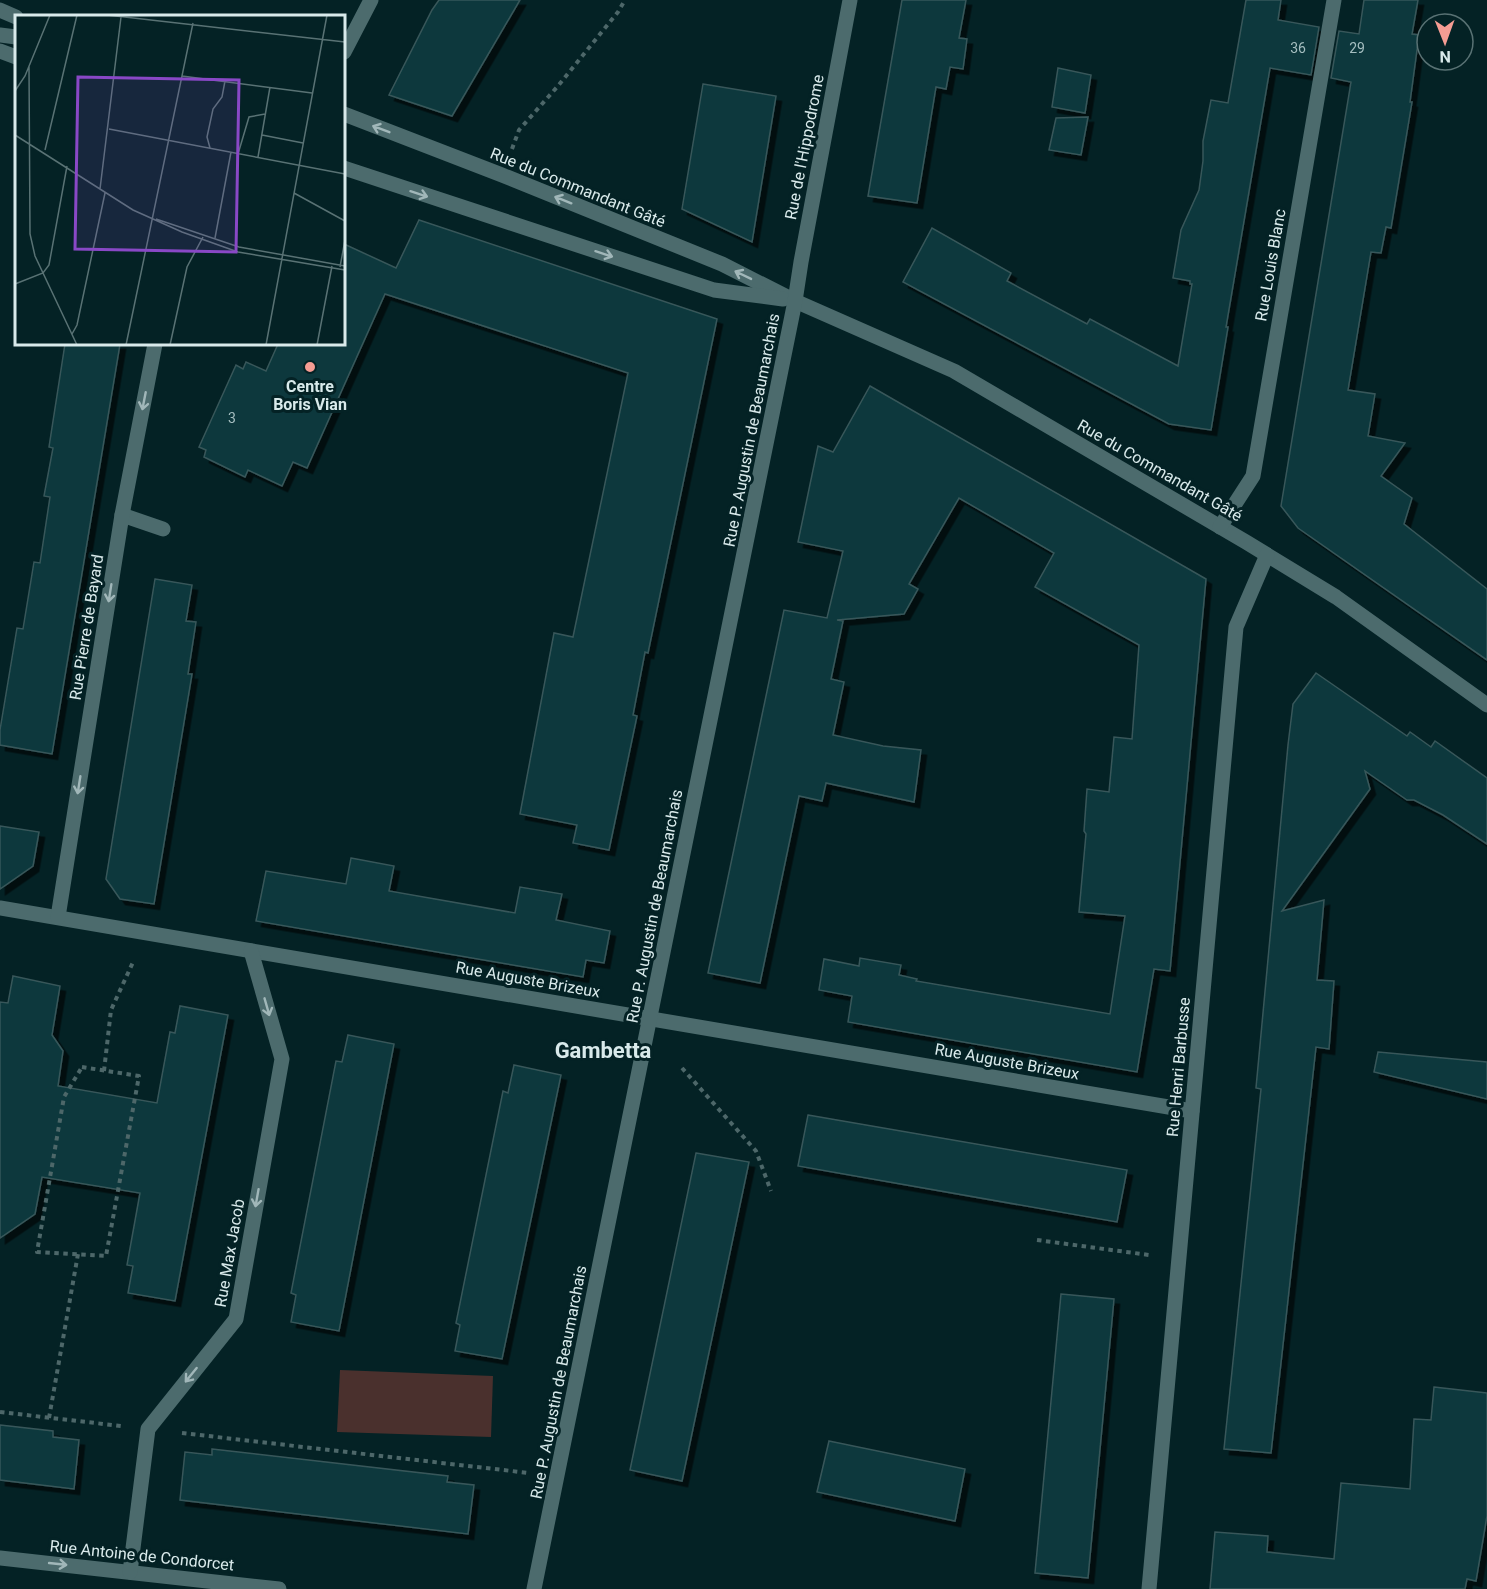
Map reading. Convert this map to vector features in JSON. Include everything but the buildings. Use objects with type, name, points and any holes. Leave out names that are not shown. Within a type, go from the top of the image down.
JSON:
[{"type":"street","points":[[345,50],[371,0]]},
{"type":"street","name":"Rue de l'Hippodrome","points":[[795,301],[850,0]]},
{"type":"street","name":"Rue Louis Blanc","points":[[1220,526],[1253,476],[1334,0]]},
{"type":"street","points":[[0,10],[15,17]]},
{"type":"street","points":[[0,35],[15,37]]},
{"type":"street","points":[[0,51],[15,57]]},
{"type":"street","name":"Rue du Commandant Gâté","points":[[345,114],[722,264],[795,301],[954,371],[1220,526],[1336,597],[1487,705]]},
{"type":"street","name":"Rue du Commandant Gâté","points":[[345,168],[714,290],[795,301]]},
{"type":"street","name":"Rue P. Augustin de Beaumarchais","points":[[534,1589],[795,301]]},
{"type":"street","name":"Rue Pierre de Bayard","points":[[58,917],[122,514],[155,345]]},
{"type":"street","points":[[122,514],[163,529]]},
{"type":"street","name":"Rue Henri Barbusse","points":[[1149,1589],[1236,627],[1268,555]]},
{"type":"street","name":"Rue Auguste Brizeux","points":[[0,908],[1192,1111]]},
{"type":"street","name":"Rue Max Jacob","points":[[148,1430],[236,1319],[282,1059],[250,951]]},
{"type":"street","points":[[130,1572],[148,1430]]},
{"type":"street","name":"Rue Antoine de Condorcet","points":[[0,1558],[279,1589]]},
{"type":"path","points":[[502,175],[519,130],[564,79],[625,0]]},
{"type":"path","points":[[104,1071],[111,1010],[147,933]]},
{"type":"path","points":[[82,1067],[104,1071],[139,1076],[106,1256],[37,1252],[64,1097],[82,1067]]},
{"type":"path","points":[[682,1068],[756,1151],[771,1191]]},
{"type":"path","points":[[1037,1240],[1149,1255]]},
{"type":"path","points":[[50,1418],[78,1254]]},
{"type":"path","points":[[0,1412],[557,1477]]},
{"type":"shaded area","points":[[340,1370],[493,1376],[491,1437],[337,1432]]},
{"type":"place","name":"Centre Boris Vian","points":[[310,367]]},
{"type":"district","name":"Gambetta","points":[[603,1050]]}]
